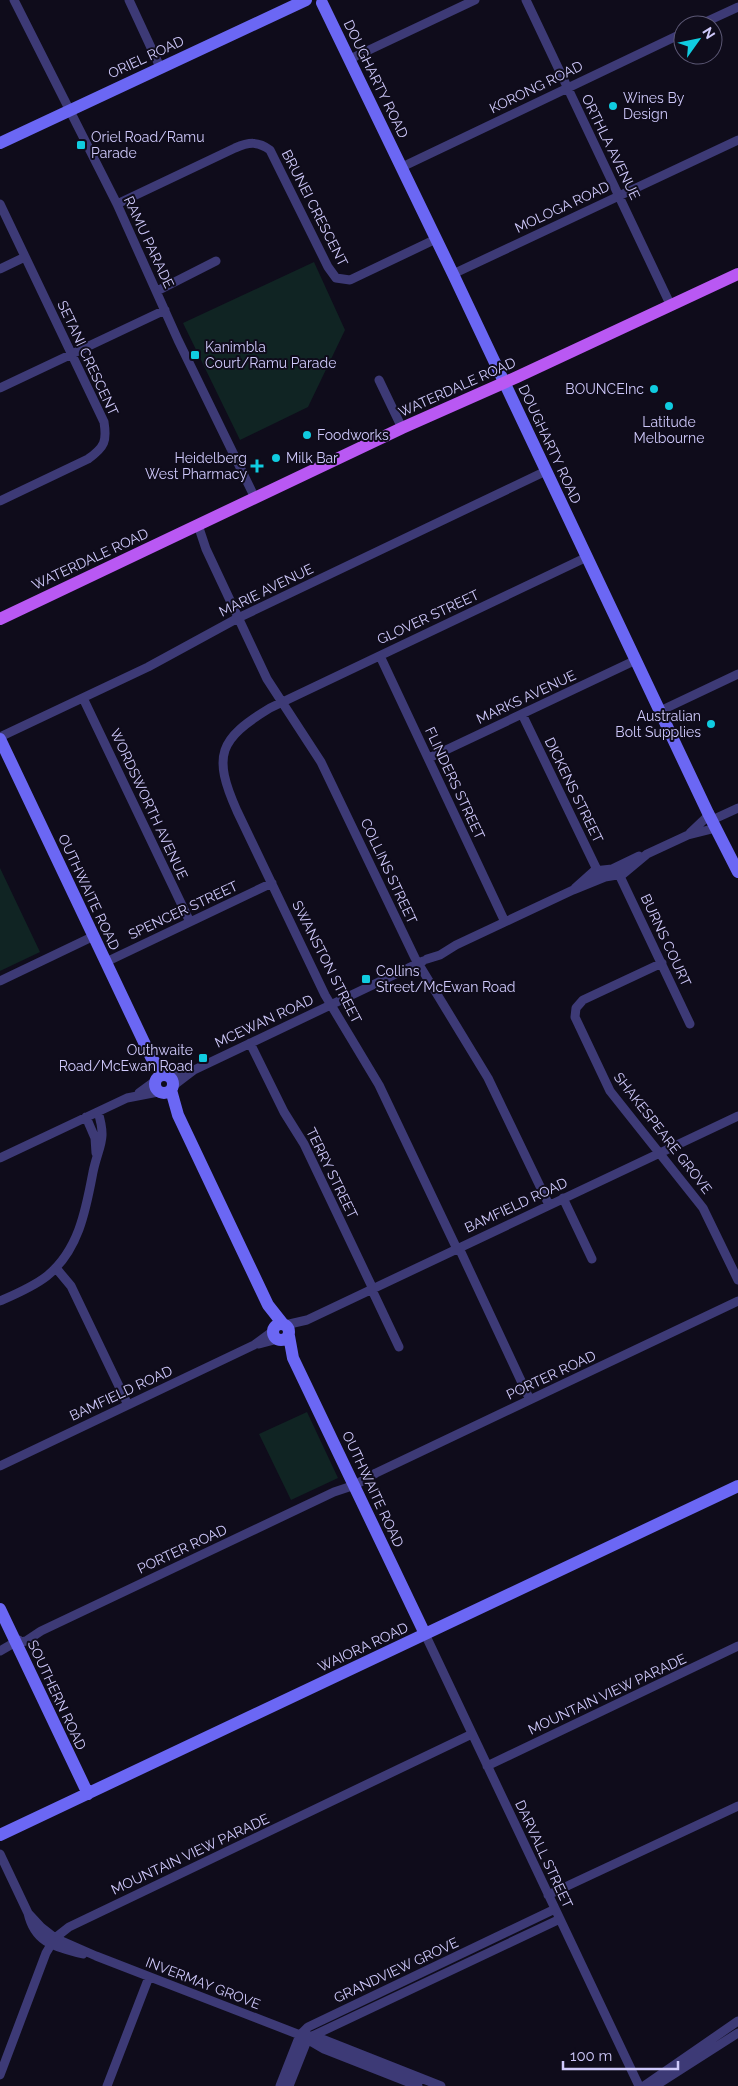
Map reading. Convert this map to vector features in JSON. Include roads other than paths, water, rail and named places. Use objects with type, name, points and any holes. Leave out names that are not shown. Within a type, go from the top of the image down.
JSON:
[{"type":"main road","name":"WATERDALE ROAD","points":[[0,619],[402,428],[672,306],[738,274]]},
{"type":"street","name":"RAMU PARADE","points":[[14,0],[117,204],[165,310],[255,498]]},
{"type":"street","points":[[129,0],[160,67]]},
{"type":"street","name":"ORIEL ROAD","points":[[0,143],[307,0]]},
{"type":"street","points":[[307,0],[313,4],[324,2]]},
{"type":"street","points":[[350,59],[475,0]]},
{"type":"street","name":"ORTHLA AVENUE","points":[[526,0],[672,306]]},
{"type":"street","name":"DOUGHARTY ROAD","points":[[324,2],[712,821],[738,872]]},
{"type":"street","points":[[721,15],[738,7]]},
{"type":"street","name":"KORONG ROAD","points":[[402,167],[673,38]]},
{"type":"street","name":"MOLOGA ROAD","points":[[453,274],[738,140]]},
{"type":"street","name":"BRUNEI CRESCENT","points":[[117,204],[241,145],[256,142],[270,150],[328,267],[336,278],[350,280],[436,239]]},
{"type":"street","name":"SETANI CRESCENT","points":[[0,204],[104,422],[106,437],[100,450],[88,459],[0,501]]},
{"type":"street","points":[[0,268],[25,257]]},
{"type":"street","points":[[157,292],[216,261]]},
{"type":"street","points":[[0,388],[165,310]]},
{"type":"street","points":[[379,380],[402,428]]},
{"type":"street","name":"MARIE AVENUE","points":[[0,738],[148,667],[238,618],[546,471]]},
{"type":"street","name":"COLLINS STREET","points":[[195,526],[267,679],[326,770],[423,961],[492,1085],[549,1205]]},
{"type":"street","name":"GLOVER STREET","points":[[281,703],[587,557]]},
{"type":"street","name":"FLINDERS STREET","points":[[380,656],[505,922]]},
{"type":"street","name":"MARKS AVENUE","points":[[429,758],[636,660]]},
{"type":"street","points":[[660,711],[738,674]]},
{"type":"street","name":"WORDSWORTH AVENUE","points":[[83,698],[190,922]]},
{"type":"street","name":"SWANSTON STREET","points":[[281,703],[270,708],[242,727],[226,744],[224,754],[229,791],[331,1005],[379,1085],[530,1400]]},
{"type":"street","name":"DICKENS STREET","points":[[522,714],[598,874]]},
{"type":"street","name":"OUTHWAITE ROAD","points":[[0,738],[425,1634]]},
{"type":"street","name":"MCEWAN ROAD","points":[[0,1158],[86,1117],[194,1070],[423,961],[440,955],[456,945],[585,886],[598,874],[618,871],[630,860],[688,835],[738,808]]},
{"type":"street","name":"MCEWAN ROAD","points":[[688,835],[712,821]]},
{"type":"street","name":"BURNS COURT","points":[[618,871],[690,1024]]},
{"type":"street","name":"SPENCER STREET","points":[[106,962],[272,883]]},
{"type":"street","points":[[0,981],[94,936]]},
{"type":"street","name":"SHAKESPEARE GROVE","points":[[662,963],[583,1000],[575,1012],[579,1026],[608,1088],[703,1208],[738,1280]]},
{"type":"street","name":"TERRY STREET","points":[[250,1043],[284,1112],[304,1144],[399,1348]]},
{"type":"street","points":[[0,1302],[37,1283],[56,1268],[80,1229],[96,1157],[103,1135],[98,1112]]},
{"type":"street","name":"BAMFIELD ROAD","points":[[0,1466],[738,1116]]},
{"type":"street","points":[[86,1117],[95,1138],[96,1157]]},
{"type":"street","points":[[563,1198],[592,1259]]},
{"type":"street","points":[[56,1268],[69,1281],[128,1405]]},
{"type":"street","name":"PORTER ROAD","points":[[0,1651],[16,1643],[26,1641],[41,1631],[738,1301]]},
{"type":"street","name":"WAIORA ROAD","points":[[0,1835],[738,1486]]},
{"type":"street","name":"SOUTHERN ROAD","points":[[0,1609],[88,1794]]},
{"type":"street","name":"DARVALL STREET","points":[[425,1634],[639,2086]]},
{"type":"street","name":"MOUNTAIN VIEW PARADE","points":[[487,1766],[738,1646]]},
{"type":"street","name":"MOUNTAIN VIEW PARADE","points":[[53,1941],[75,1923],[472,1734]]},
{"type":"street","points":[[548,1895],[738,1806]]},
{"type":"street","name":"INVERMAY GROVE","points":[[0,1854],[34,1930],[39,1937],[96,1956],[306,2037],[441,2086]]},
{"type":"street","name":"GRANDVIEW GROVE","points":[[306,2037],[308,2028],[327,2018],[555,1909]]},
{"type":"street","name":"GRANDVIEW GROVE","points":[[306,2037],[560,1919]]},
{"type":"street","points":[[0,2075],[53,1941]]},
{"type":"street","points":[[107,2086],[149,1977]]},
{"type":"street","points":[[644,2086],[738,2021]]},
{"type":"street","points":[[655,2086],[738,2033]]},
{"type":"street","points":[[280,2086],[306,2037]]},
{"type":"street","points":[[289,2086],[306,2037]]},
{"type":"street","name":"INVERMAY GROVE","points":[[306,2037],[324,2049],[418,2086]]},
{"type":"place","name":"Wines By Design","points":[[613,106]]},
{"type":"place","name":"Oriel Road/Ramu Parade","points":[[81,145]]},
{"type":"place","name":"Kanimbla Court/Ramu Parade","points":[[195,355]]},
{"type":"place","name":"BOUNCEInc","points":[[654,389]]},
{"type":"place","name":"Latitude Melbourne","points":[[669,406]]},
{"type":"place","name":"Foodworks","points":[[307,435]]},
{"type":"place","name":"Milk Bar","points":[[276,458]]},
{"type":"place","name":"Heidelberg West Pharmacy","points":[[257,466]]},
{"type":"place","name":"Australian Bolt Supplies","points":[[711,724]]},
{"type":"place","name":"Collins Street/McEwan Road","points":[[366,979]]},
{"type":"place","name":"Outhwaite Road/McEwan Road","points":[[203,1058]]}]
